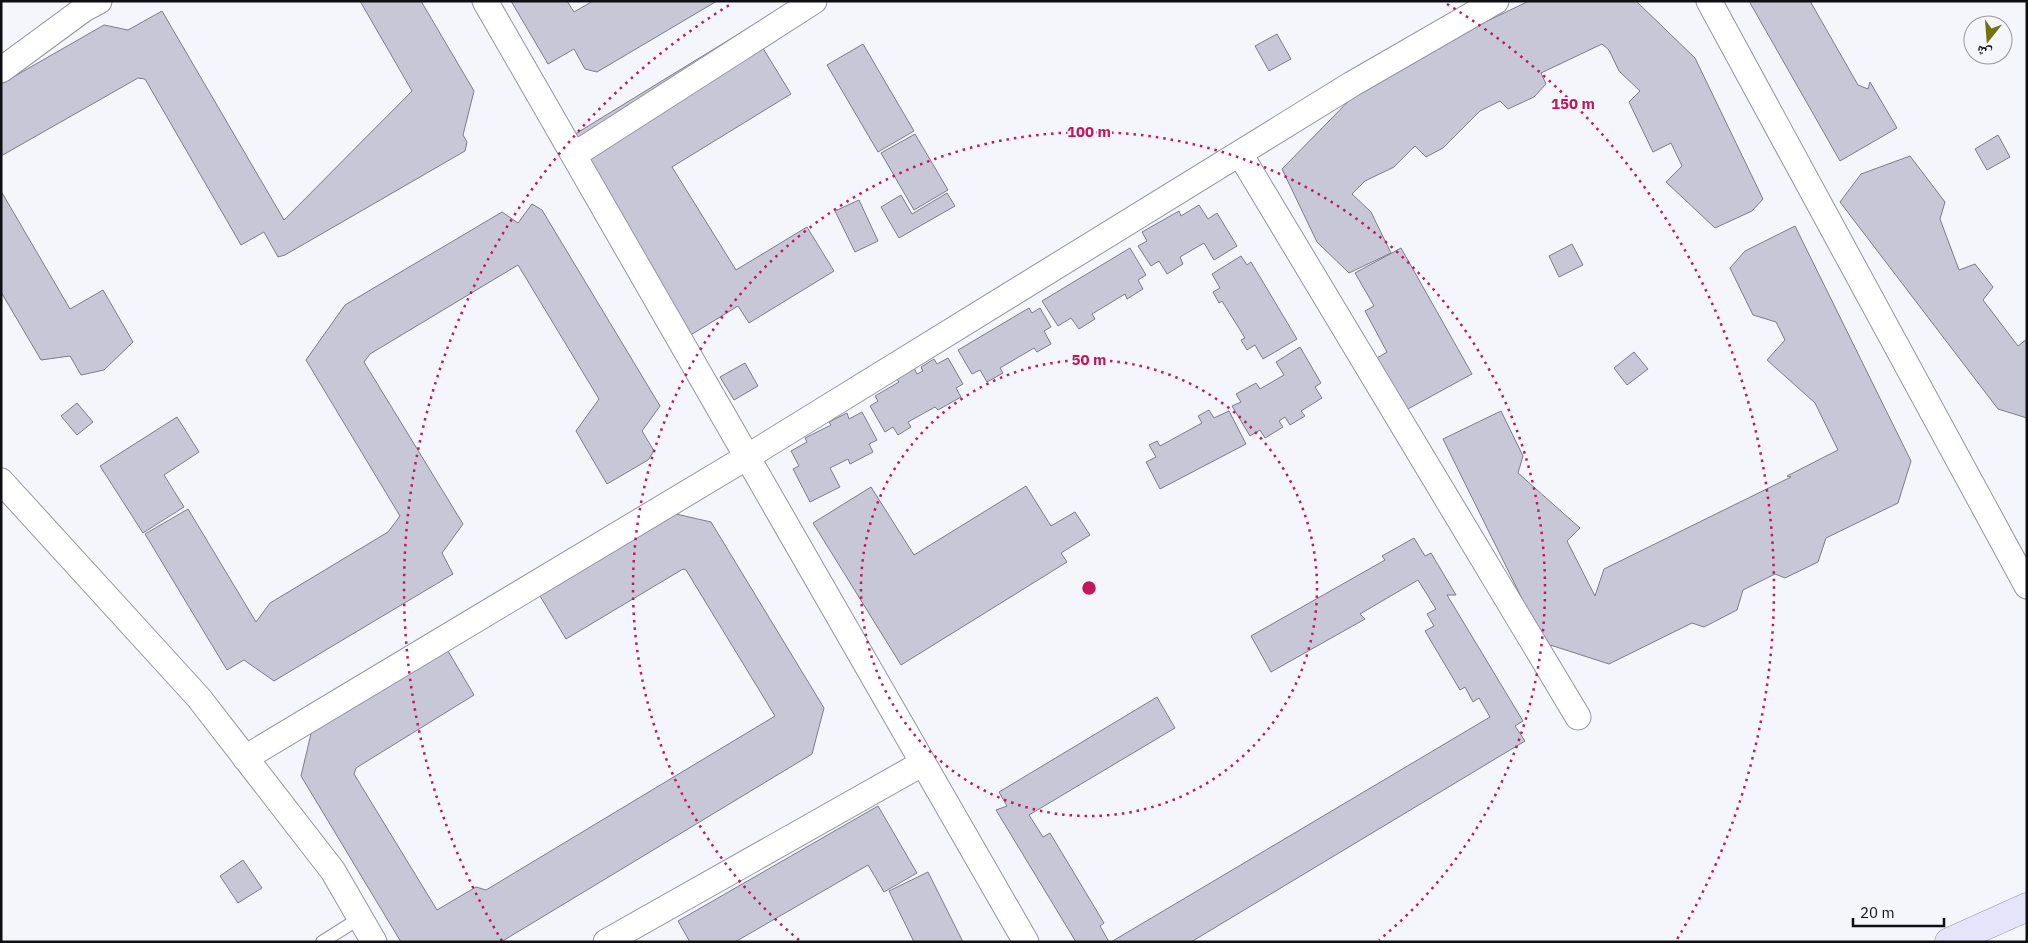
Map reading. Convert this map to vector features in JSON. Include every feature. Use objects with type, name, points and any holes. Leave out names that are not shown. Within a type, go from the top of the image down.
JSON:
[{"type":"main road","points":[[1948,942],[2027,907]]},
{"type":"street","points":[[1,70],[84,9],[99,1]]},
{"type":"street","points":[[486,1],[1026,942]]},
{"type":"street","points":[[574,155],[814,1]]},
{"type":"street","points":[[246,758],[747,457],[1352,84],[1496,1]]},
{"type":"street","points":[[1709,1],[2027,586]]},
{"type":"street","points":[[1240,154],[1578,717]]},
{"type":"street","points":[[1,481],[199,698],[333,871],[374,942]]},
{"type":"street","points":[[606,942],[923,763]]},
{"type":"lane","points":[[322,942],[360,918]]},
{"type":"building","points":[[360,1],[421,1],[474,91],[463,135],[467,142],[465,151],[285,255],[278,257],[264,232],[241,245],[145,79],[138,78],[1,156],[1,84],[104,25],[128,30],[162,11],[284,220],[412,91]]},
{"type":"building","points":[[511,1],[567,1],[574,12],[593,1],[717,1],[597,72],[585,69],[574,49],[548,64]]},
{"type":"building","points":[[1529,1],[1636,1],[1695,58],[1763,199],[1752,211],[1715,228],[1666,182],[1682,166],[1671,143],[1653,152],[1629,102],[1640,91],[1619,71],[1609,50],[1602,44],[1541,73],[1546,84],[1534,97],[1508,109],[1500,101],[1480,111],[1443,148],[1426,157],[1415,146],[1394,167],[1365,181],[1352,194],[1371,212],[1391,253],[1349,273],[1317,242],[1282,169],[1373,76]]},
{"type":"building","points":[[1749,1],[1810,1],[1858,85],[1868,89],[1870,82],[1897,128],[1840,161]]},
{"type":"building","points":[[750,27],[791,94],[672,167],[736,270],[807,227],[834,271],[749,323],[738,306],[689,336],[567,139]]},
{"type":"building","points":[[1277,34],[1291,59],[1269,71],[1255,46]]},
{"type":"building","points":[[863,44],[914,131],[878,152],[827,65]]},
{"type":"building","points":[[915,134],[948,190],[914,210],[881,153]]},
{"type":"building","points":[[1998,135],[2010,157],[1987,170],[1975,149]]},
{"type":"building","points":[[1910,156],[1945,202],[1940,219],[1959,270],[1975,264],[1993,287],[1983,300],[2018,346],[2027,339],[2027,418],[1998,409],[1840,202],[1861,174]]},
{"type":"building","points":[[1,191],[70,309],[103,290],[133,342],[104,370],[81,375],[70,356],[41,360],[1,292]]},
{"type":"building","points":[[947,193],[955,206],[899,238],[881,207],[901,195],[912,214]]},
{"type":"building","points":[[859,200],[878,241],[855,252],[835,211]]},
{"type":"building","points":[[532,204],[542,210],[660,406],[642,431],[654,451],[648,460],[607,484],[576,431],[599,399],[518,265],[370,354],[364,362],[463,524],[442,553],[453,574],[274,681],[244,660],[227,670],[145,534],[188,509],[256,622],[270,603],[388,532],[400,516],[306,360],[345,305],[502,212],[518,223]]},
{"type":"building","points":[[1199,205],[1208,219],[1217,213],[1237,246],[1214,260],[1204,243],[1180,257],[1183,264],[1167,274],[1159,261],[1151,266],[1138,246],[1147,241],[1142,232],[1179,211],[1181,216]]},
{"type":"building","points":[[1795,226],[1911,461],[1898,503],[1826,538],[1818,562],[1785,578],[1775,574],[1743,590],[1737,610],[1704,627],[1692,623],[1609,664],[1544,643],[1443,439],[1501,411],[1523,456],[1518,473],[1580,528],[1567,541],[1595,596],[1604,569],[1791,477],[1787,476],[1838,450],[1815,403],[1767,360],[1785,340],[1776,322],[1753,315],[1730,268],[1745,251]]},
{"type":"building","points":[[1572,244],[1583,265],[1559,277],[1549,256]]},
{"type":"building","points":[[1130,248],[1146,275],[1138,280],[1143,289],[1127,299],[1125,294],[1092,314],[1095,319],[1079,329],[1071,318],[1058,326],[1042,301]]},
{"type":"building","points":[[1401,248],[1472,374],[1406,410],[1377,358],[1387,352],[1365,311],[1374,306],[1355,273]]},
{"type":"building","points":[[1241,256],[1247,265],[1251,262],[1297,339],[1263,359],[1255,345],[1247,350],[1241,340],[1245,338],[1222,301],[1219,303],[1213,292],[1220,288],[1212,274]]},
{"type":"building","points":[[1029,308],[1032,313],[1040,308],[1051,327],[1044,331],[1051,344],[1037,352],[1034,348],[1000,368],[1003,373],[987,382],[980,370],[972,374],[958,350]]},
{"type":"building","points":[[1300,347],[1321,383],[1315,387],[1322,398],[1301,411],[1305,416],[1290,425],[1285,417],[1279,421],[1283,427],[1265,438],[1260,430],[1250,436],[1232,406],[1241,402],[1236,394],[1256,383],[1260,389],[1284,375],[1276,362]]},
{"type":"building","points":[[1634,352],[1648,369],[1627,385],[1614,368]]},
{"type":"building","points":[[948,358],[963,384],[956,388],[961,397],[938,410],[935,407],[908,422],[911,427],[898,435],[893,427],[885,432],[870,406],[878,401],[875,396],[899,382],[897,379],[914,368],[917,374],[923,371],[921,367],[934,359],[937,364]]},
{"type":"building","points":[[745,363],[758,386],[734,400],[720,377]]},
{"type":"building","points":[[77,403],[93,422],[77,435],[61,416]]},
{"type":"building","points":[[1209,410],[1214,418],[1229,411],[1246,444],[1160,489],[1146,462],[1156,457],[1149,445],[1157,441],[1160,446],[1202,423],[1198,416]]},
{"type":"building","points":[[862,412],[877,440],[869,444],[873,452],[850,464],[848,459],[830,468],[840,487],[810,502],[793,469],[799,466],[791,451],[807,442],[805,438],[831,425],[829,422],[847,413],[849,419]]},
{"type":"building","points":[[177,417],[199,452],[164,475],[184,507],[143,533],[100,466]]},
{"type":"building","points":[[1026,486],[1051,526],[1075,512],[1090,535],[1061,553],[1067,562],[901,665],[813,523],[871,487],[914,555]]},
{"type":"building","points":[[676,514],[711,522],[824,708],[812,754],[501,942],[401,942],[301,776],[314,721],[448,651],[474,695],[356,768],[354,774],[437,910],[476,887],[486,890],[775,716],[686,570],[683,569],[566,639],[540,596]]},
{"type":"building","points":[[1414,538],[1425,556],[1431,553],[1456,595],[1447,595],[1523,721],[1515,726],[1525,741],[1191,942],[1111,942],[1490,717],[1479,698],[1473,702],[1465,687],[1460,690],[1425,631],[1434,626],[1427,614],[1436,609],[1418,580],[1360,614],[1365,619],[1271,672],[1251,636],[1385,560],[1382,556]]},
{"type":"building","points":[[1157,697],[1175,728],[1029,815],[1043,837],[1050,833],[1104,923],[1100,926],[1109,942],[1076,942],[996,810],[1007,806],[999,792]]},
{"type":"building","points":[[878,806],[917,873],[884,892],[868,865],[735,942],[690,942],[678,921]]},
{"type":"building","points":[[243,860],[262,888],[238,903],[220,876]]},
{"type":"building","points":[[928,872],[963,942],[914,942],[889,891]]}]
